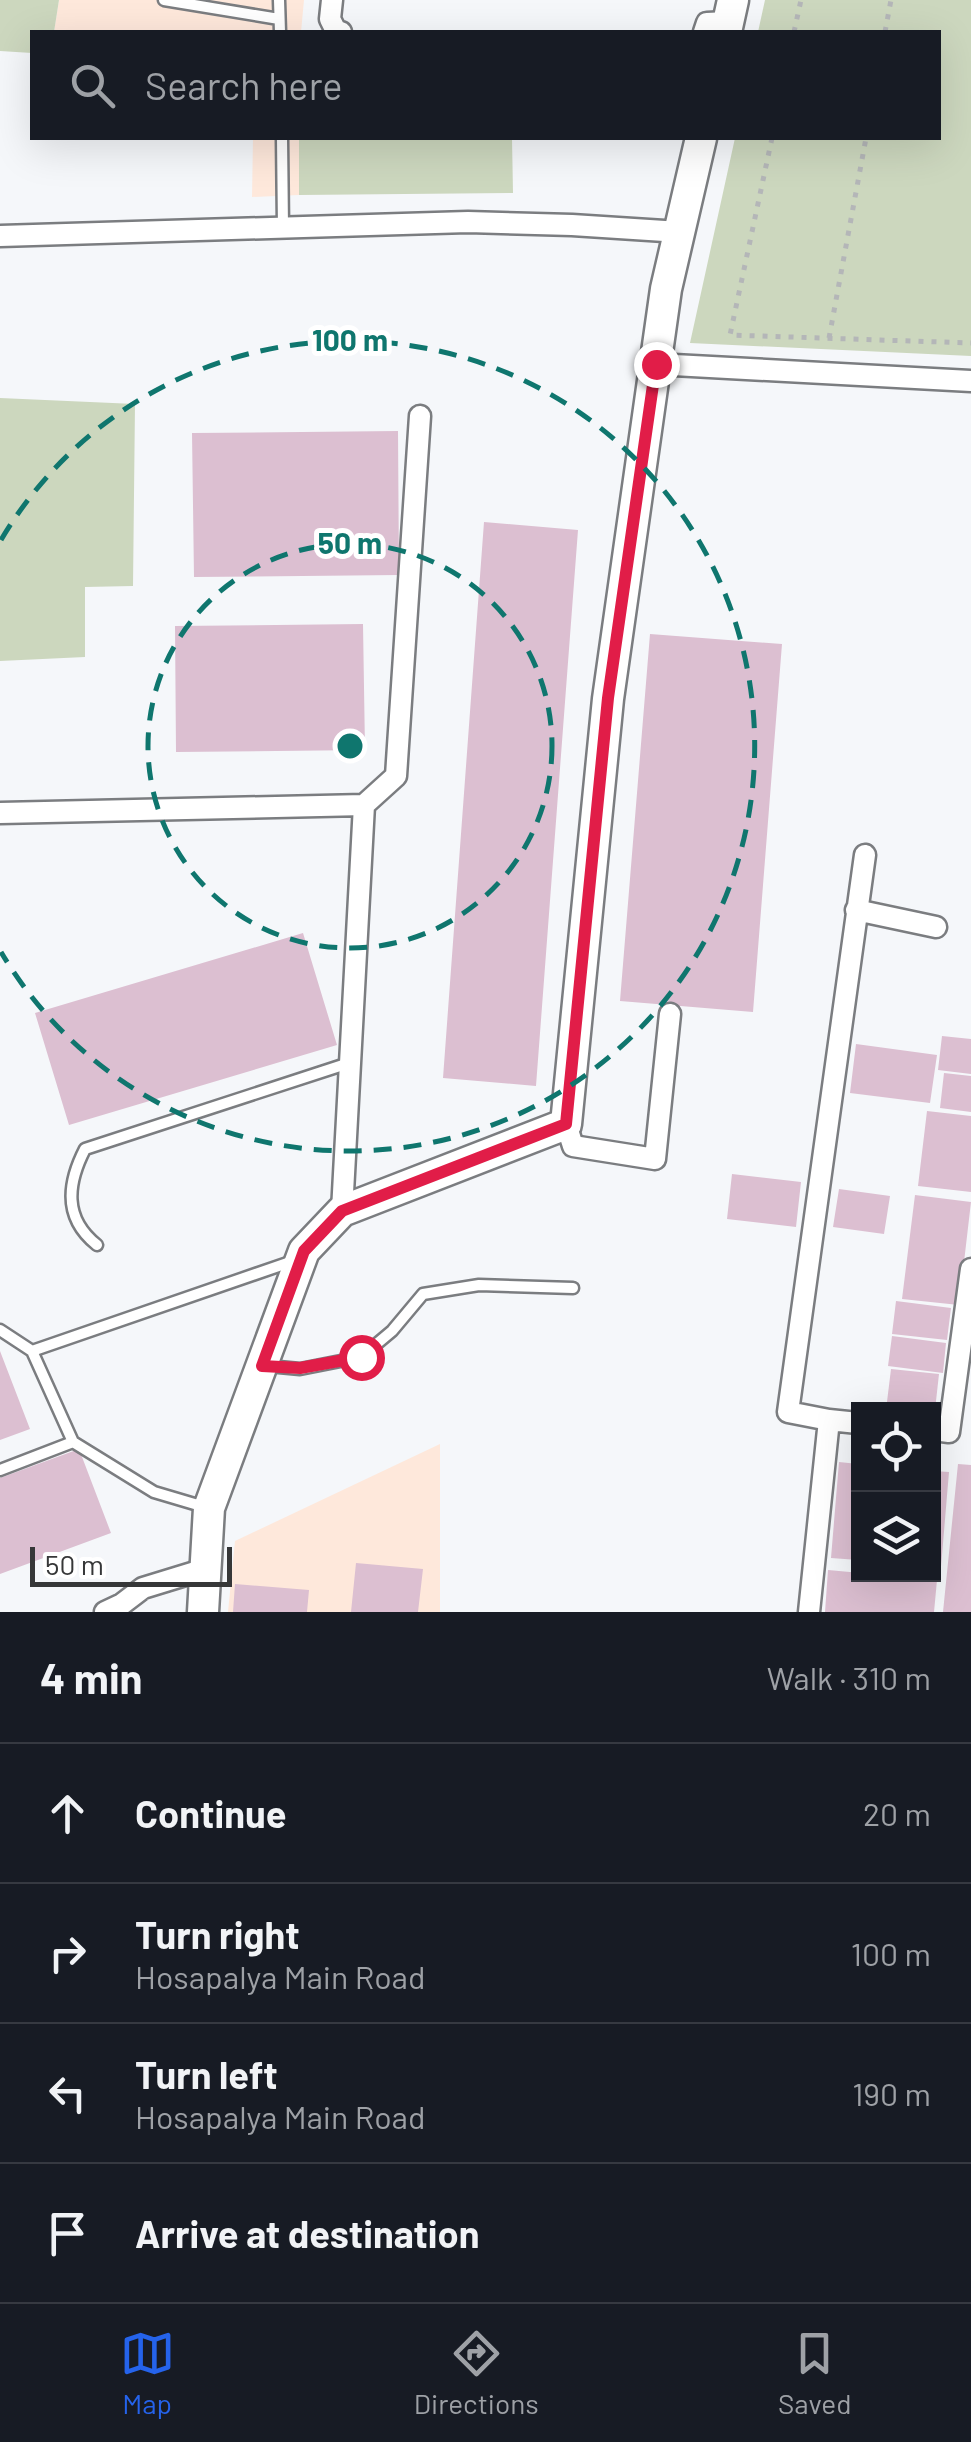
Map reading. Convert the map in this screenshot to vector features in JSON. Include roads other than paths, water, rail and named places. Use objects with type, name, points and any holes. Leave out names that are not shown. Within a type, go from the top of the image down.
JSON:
[{"type":"street","points":[[332,0],[330,18],[336,30]]},
{"type":"street","points":[[670,1014],[654,1158],[573,1146],[566,1124],[608,698],[666,289],[702,140]]},
{"type":"street","points":[[0,236],[468,222],[680,232]]},
{"type":"street","points":[[656,364],[971,381]]},
{"type":"street","points":[[0,813],[364,805],[396,776],[420,416]]},
{"type":"street","points":[[342,1211],[364,805]]},
{"type":"street","points":[[851,1422],[788,1412],[864,855]]},
{"type":"street","points":[[856,910],[936,927]]},
{"type":"street","points":[[203,1612],[208,1508],[304,1251],[342,1211],[566,1124]]},
{"type":"street","points":[[941,1431],[949,1432],[971,1269]]},
{"type":"street","points":[[810,1612],[830,1420]]},
{"type":"street","points":[[117,1609],[143,1588],[206,1569]]},
{"type":"lane","points":[[164,0],[279,19]]},
{"type":"lane","points":[[279,0],[280,30]]},
{"type":"lane","points":[[282,140],[283,228]]},
{"type":"lane","points":[[97,1245],[84,1235],[70,1200],[74,1169],[86,1149],[350,1063]]},
{"type":"lane","points":[[32,1351],[301,1258]]},
{"type":"lane","points":[[262,1366],[300,1368],[361,1357],[392,1332],[422,1294],[479,1285],[573,1288]]},
{"type":"lane","points":[[0,1330],[32,1351],[73,1442],[154,1492],[208,1508]]},
{"type":"lane","points":[[0,1470],[73,1442]]}]
